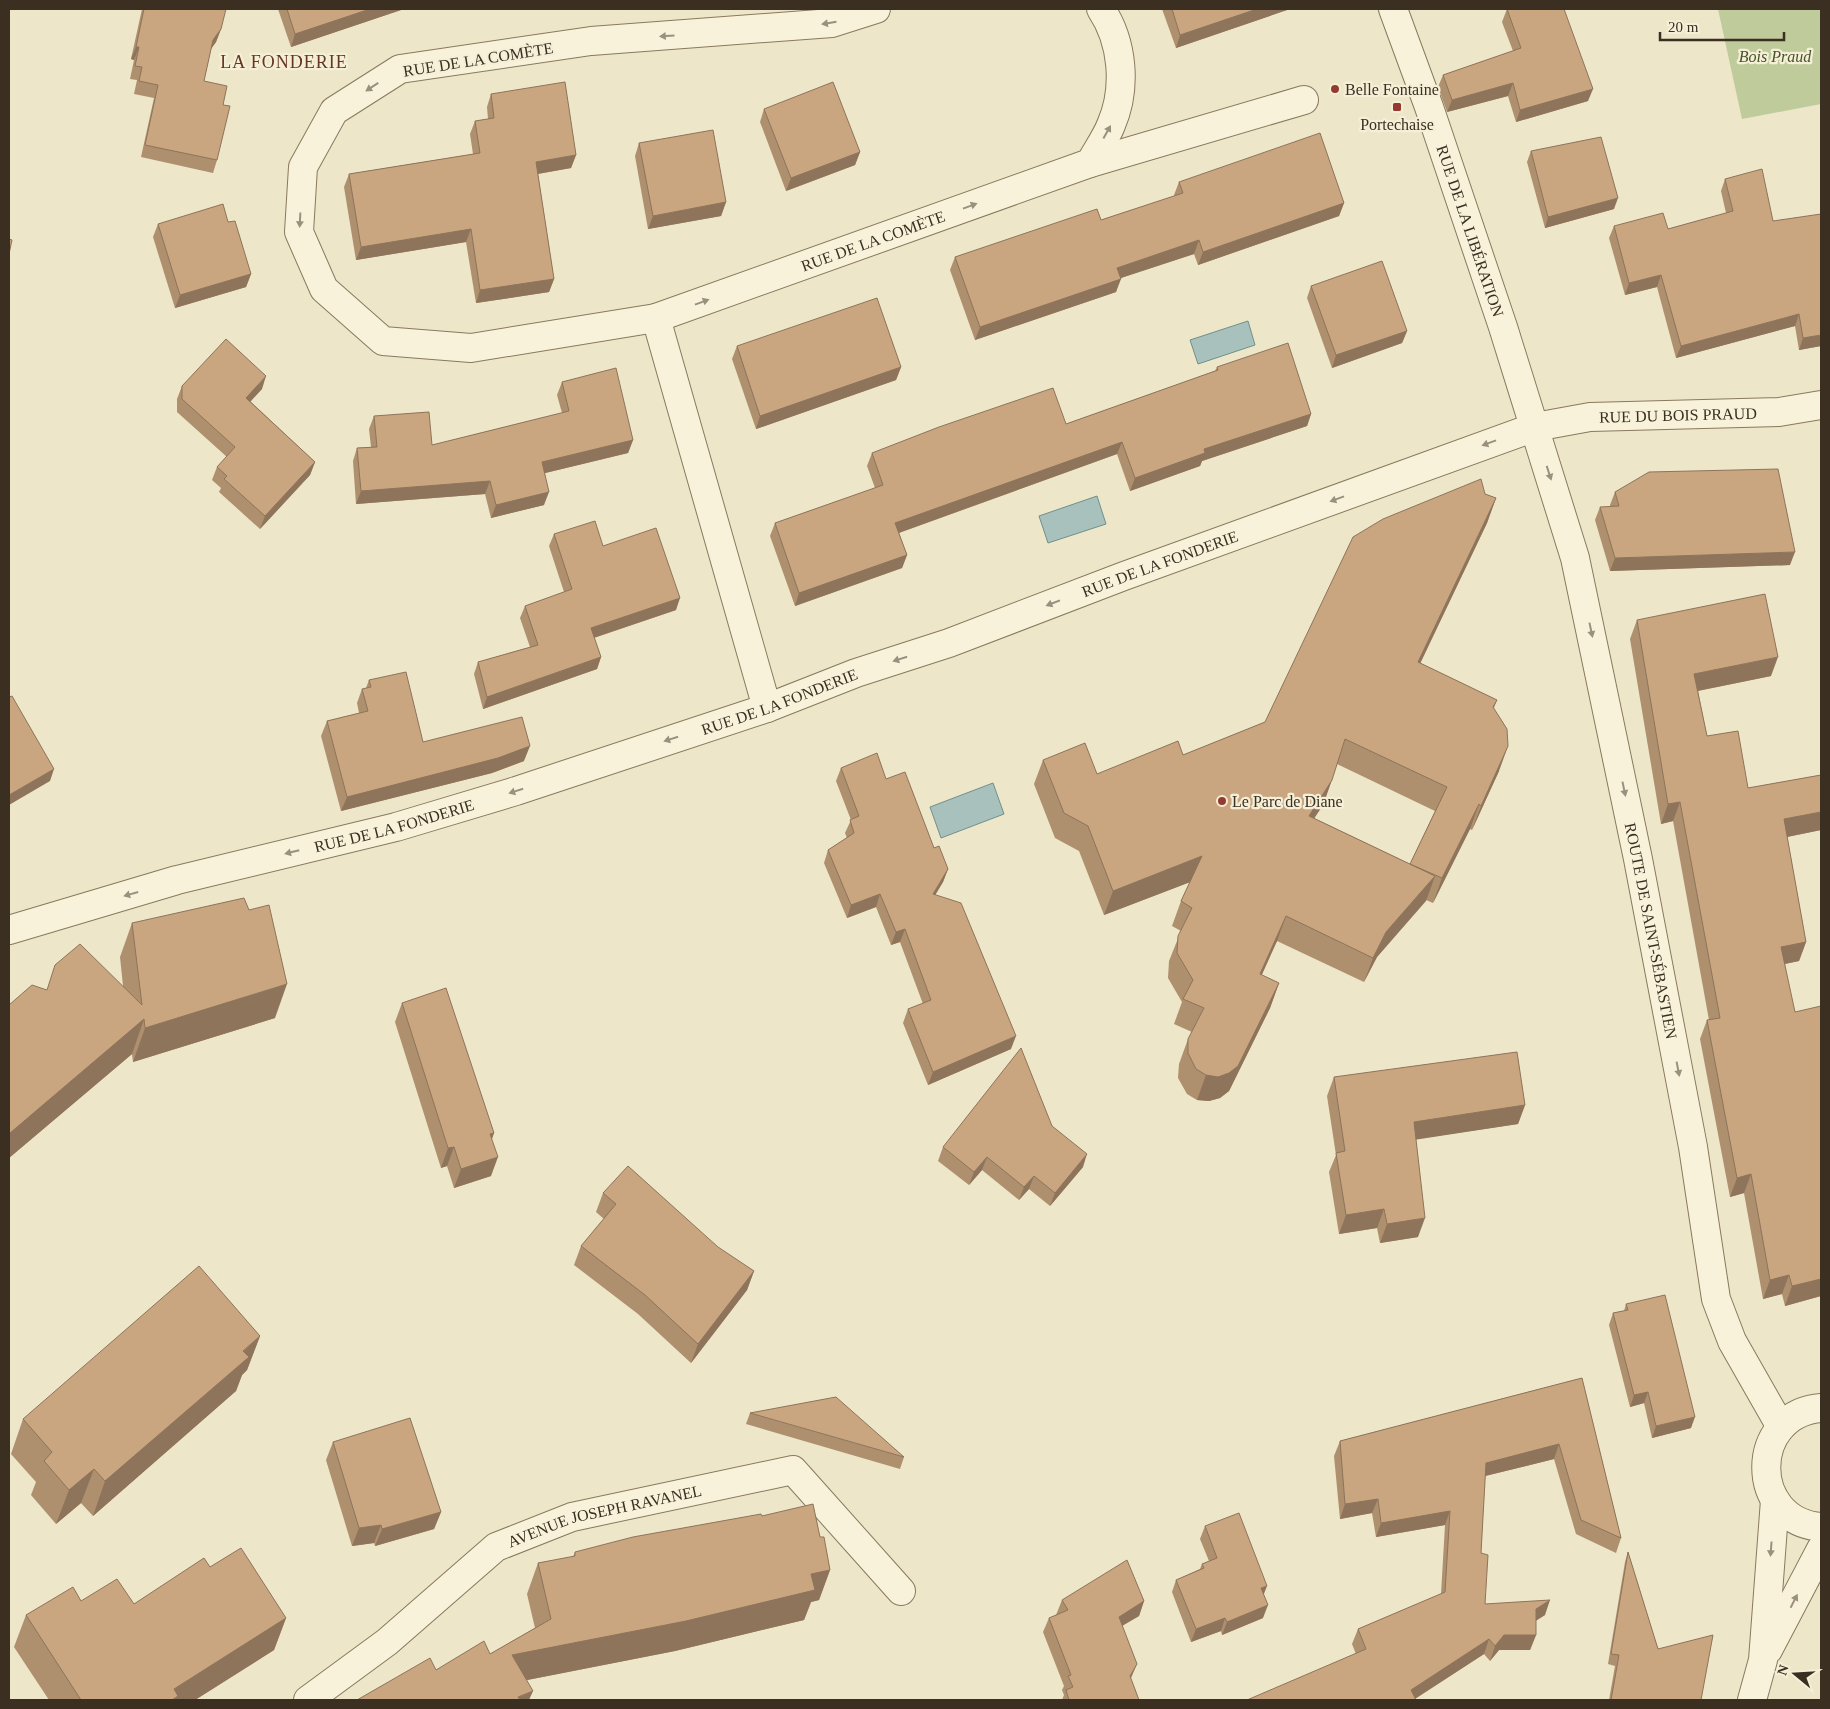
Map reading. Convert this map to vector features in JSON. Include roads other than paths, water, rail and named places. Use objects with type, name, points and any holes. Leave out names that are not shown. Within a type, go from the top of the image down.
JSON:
[{"type":"street","name":"RUE DE LA COMÈTE","points":[[876,9],[832,23],[591,41],[400,69],[334,111],[303,167],[299,232],[324,289],[383,341],[471,348],[656,318],[1090,163],[1304,100]]},
{"type":"street","points":[[1090,163],[1111,125],[1119,99],[1121,71],[1117,41],[1101,9]]},
{"type":"street","name":"RUE DE LA LIBÉRATION","points":[[1393,9],[1429,107],[1535,427]]},
{"type":"street","points":[[656,318],[767,708]]},
{"type":"street","name":"RUE DU BOIS PRAUD","points":[[1535,427],[1590,417],[1779,412],[1821,405]]},
{"type":"street","name":"RUE DE LA FONDERIE","points":[[9,930],[177,880],[396,827],[516,791],[767,708],[856,673],[949,643],[1124,576],[1535,427]]},
{"type":"street","name":"ROUTE DE SAINT-SÉBASTIEN","points":[[1535,427],[1575,558],[1607,706],[1693,1147],[1716,1299],[1732,1341],[1781,1427]]},
{"type":"street","points":[[1821,1408],[1800,1413],[1781,1427],[1772,1441],[1766,1458],[1766,1475],[1775,1500],[1784,1512],[1797,1520],[1821,1527]]},
{"type":"street","name":"AVENUE JOSEPH RAVANEL","points":[[308,1700],[387,1642],[496,1547],[572,1517],[793,1470],[902,1591]]},
{"type":"street","points":[[1752,1700],[1763,1660],[1775,1500]]},
{"type":"street","points":[[1763,1660],[1821,1549]]},
{"type":"water","points":[[1248,321],[1255,345],[1198,364],[1190,340]]},
{"type":"water","points":[[1097,496],[1106,524],[1048,543],[1039,516]]},
{"type":"water","points":[[993,783],[1004,814],[941,838],[930,807]]},
{"type":"place","name":"Belle Fontaine","points":[[1335,89]]},
{"type":"place","name":"Portechaise","points":[[1397,107]]},
{"type":"place","name":"Le Parc de Diane","points":[[1222,801]]},
{"type":"district","name":"LA FONDERIE","points":[[284,62]]},
{"type":"park label","name":"Bois Praud","points":[[1775,56]]}]
